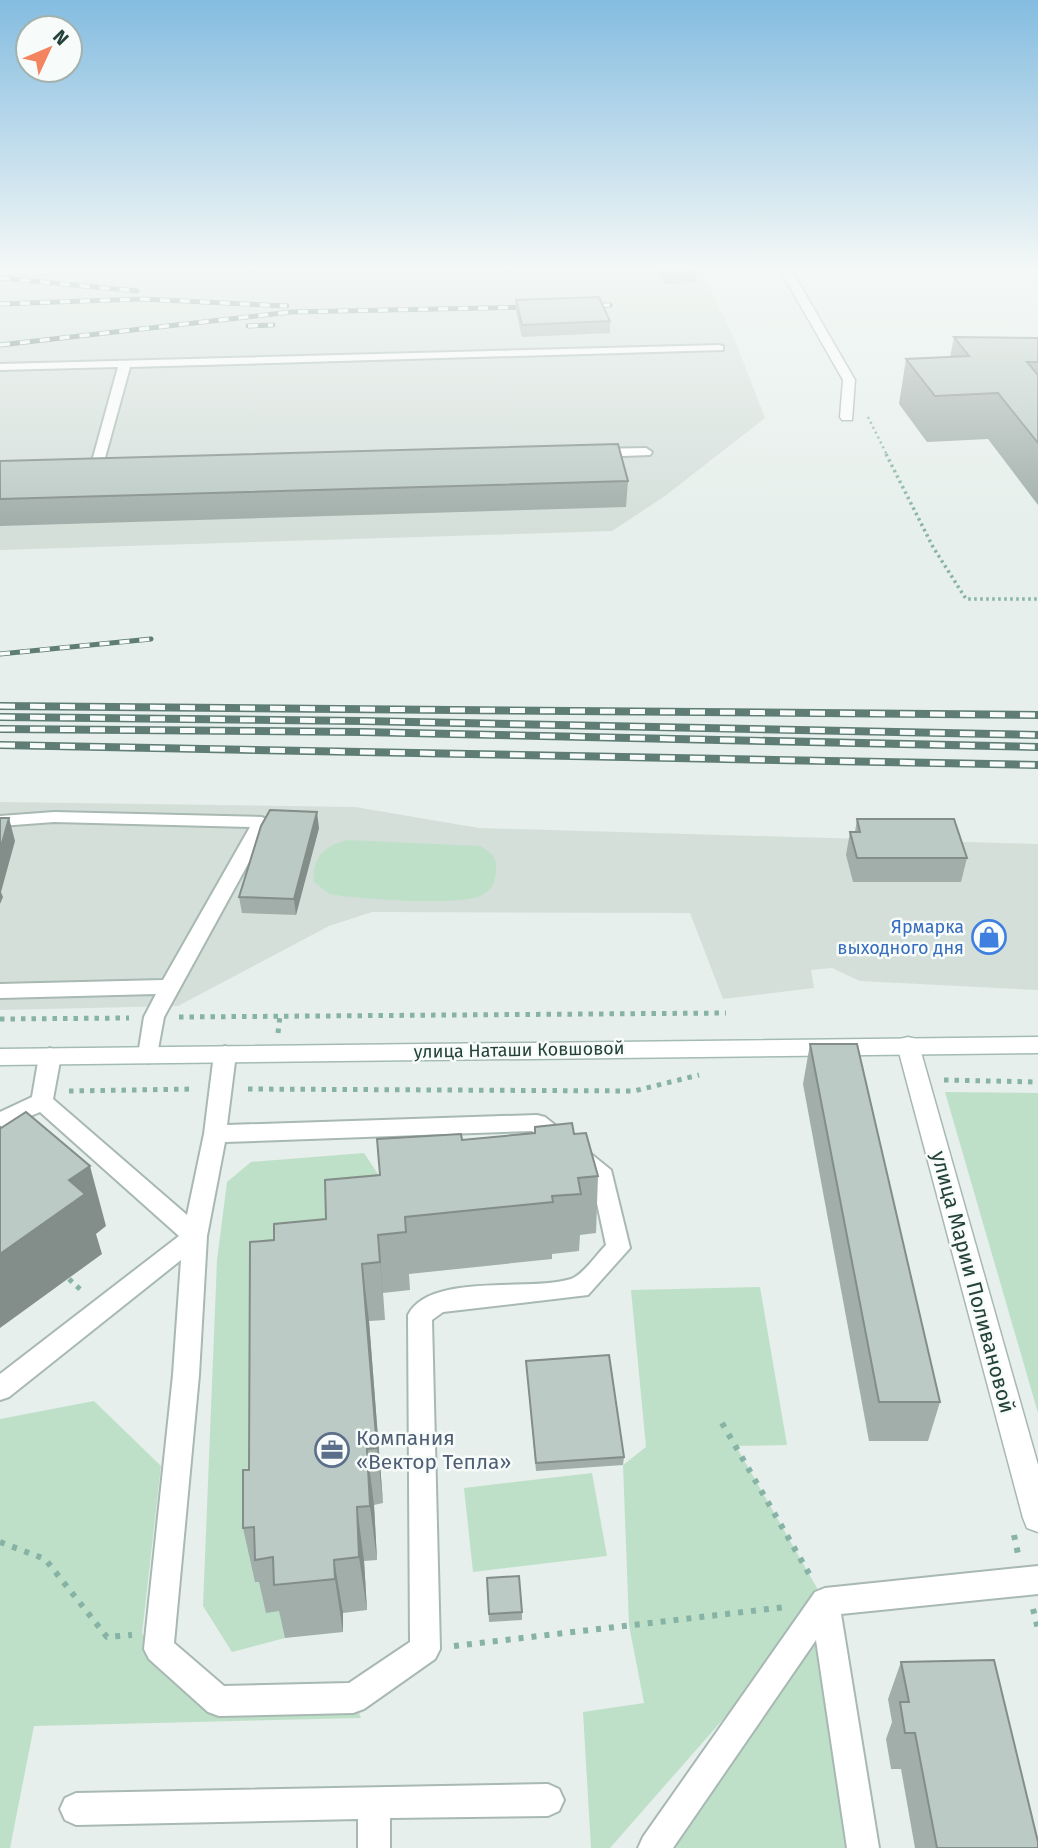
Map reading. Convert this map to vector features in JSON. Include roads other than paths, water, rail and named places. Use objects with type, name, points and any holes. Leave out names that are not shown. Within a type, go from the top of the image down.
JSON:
[{"type":"street","points":[[833,352],[849,380],[848,417]]},
{"type":"street","name":"улица Марии Поливановой","points":[[908,1045],[1038,1518]]},
{"type":"street","name":"улица Наташи Ковшовой","points":[[0,1057],[1038,1045]]},
{"type":"lane","points":[[0,367],[551,352]]},
{"type":"lane","points":[[97,465],[124,363]]},
{"type":"lane","points":[[578,453],[646,452]]},
{"type":"lane","points":[[0,821],[54,817],[262,822],[154,1017],[149,1055]]},
{"type":"lane","points":[[0,990],[172,987]]},
{"type":"lane","points":[[215,1134],[537,1123],[603,1177],[618,1248],[579,1288],[438,1303],[421,1315],[425,1649],[353,1698],[219,1700],[159,1649],[186,1375],[195,1236],[215,1134],[225,1054]]},
{"type":"lane","points":[[43,1097],[50,1056]]},
{"type":"lane","points":[[0,1121],[43,1097]]},
{"type":"lane","points":[[43,1097],[195,1236]]},
{"type":"lane","points":[[0,1389],[195,1236]]},
{"type":"lane","points":[[654,1848],[825,1602],[1032,1580]]},
{"type":"lane","points":[[825,1602],[863,1848]]},
{"type":"lane","points":[[76,1809],[548,1800]]},
{"type":"lane","points":[[374,1803],[374,1848]]},
{"type":"railway","points":[[0,654],[151,639]]},
{"type":"railway","points":[[0,706],[1038,715]]},
{"type":"railway","points":[[0,717],[363,721],[1038,735]]},
{"type":"railway","points":[[0,729],[362,732],[1038,747]]},
{"type":"railway","points":[[0,745],[1038,765]]},
{"type":"place","name":"Ярмарка выходного дня","points":[[989,937]]},
{"type":"place","name":"Компания «Вектор Тепла»","points":[[332,1450]]}]
